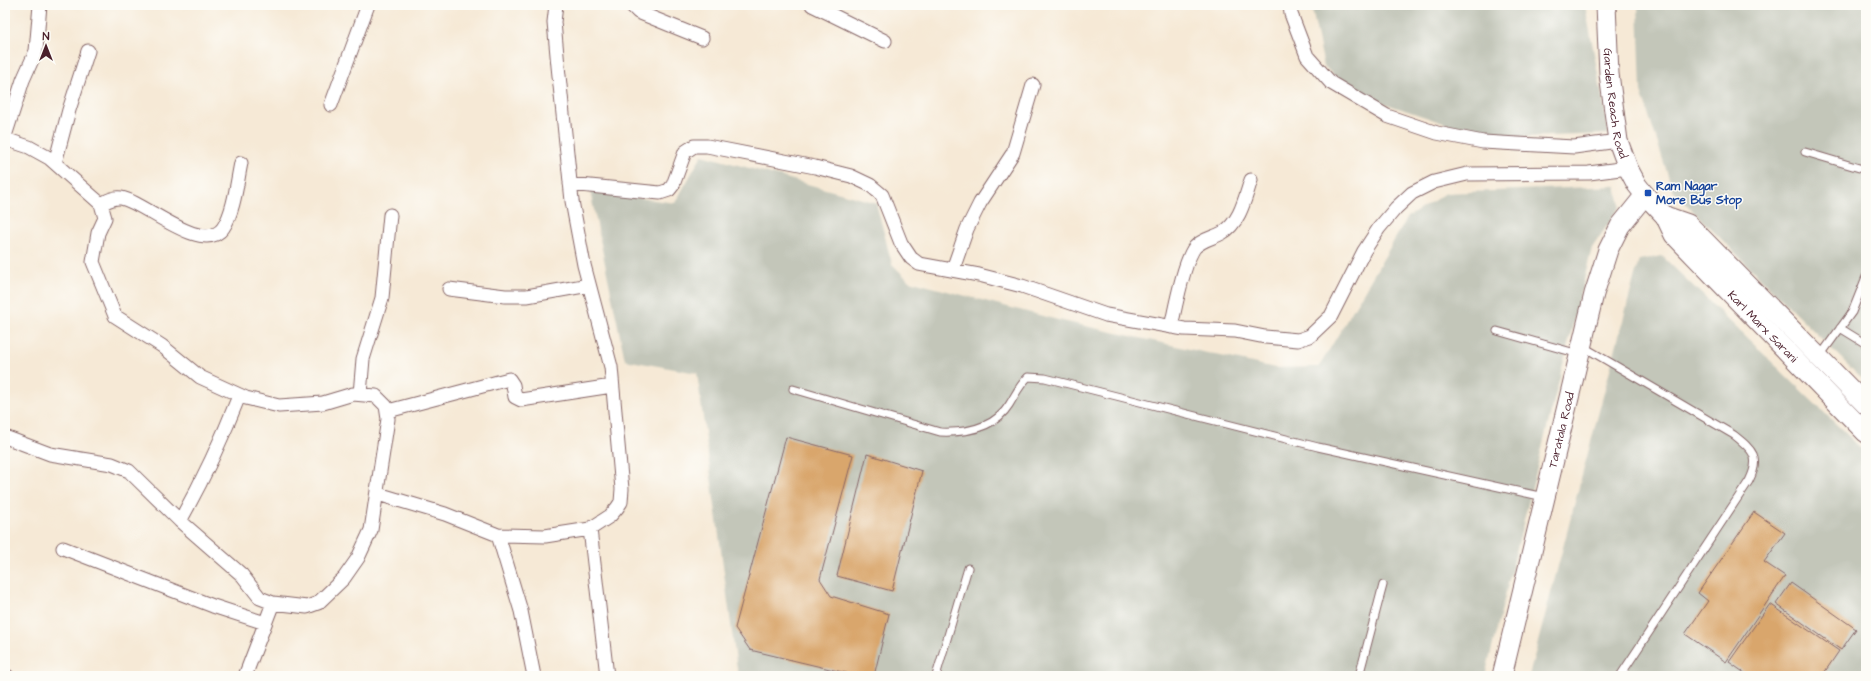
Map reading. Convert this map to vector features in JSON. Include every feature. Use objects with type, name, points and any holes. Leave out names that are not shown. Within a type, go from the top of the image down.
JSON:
[{"type":"main road","name":"Garden Reach Road","points":[[1606,5],[1609,74],[1618,141],[1628,168],[1645,195]]},
{"type":"main road","name":"Karl Marx Sarani","points":[[1645,195],[1665,216],[1674,235],[1866,433]]},
{"type":"main road","name":"Taratala Road","points":[[1502,676],[1594,294],[1608,250],[1620,226],[1645,195]]},
{"type":"main road","name":"Karl Marx Sarani","points":[[1665,216],[1688,224],[1818,358],[1866,405]]},
{"type":"street","points":[[5,437],[50,454],[112,464],[129,471],[180,521],[242,575],[260,598],[273,603],[307,607],[318,603],[344,578],[358,558],[371,530],[378,494],[388,411],[382,400],[376,396],[360,394],[342,396],[323,403],[279,406],[239,396],[200,377],[162,346],[114,316],[93,262],[98,234],[105,218],[101,204],[49,158],[29,147],[5,138],[23,80],[36,51],[40,5]]},
{"type":"street","points":[[331,105],[368,5]]},
{"type":"street","points":[[378,494],[445,514],[498,535],[546,536],[590,529],[610,516],[621,502],[622,489],[610,367],[584,265],[570,184],[554,22],[556,5]]},
{"type":"street","points":[[631,5],[638,12],[702,38]]},
{"type":"street","points":[[812,5],[885,41]]},
{"type":"street","points":[[1290,5],[1291,14],[1307,56],[1331,83],[1387,116],[1437,133],[1483,142],[1574,147],[1618,141]]},
{"type":"street","points":[[55,164],[69,110],[88,51]]},
{"type":"street","points":[[953,270],[967,229],[980,203],[1014,153],[1033,85]]},
{"type":"street","points":[[570,184],[660,193],[669,190],[673,184],[685,152],[694,146],[699,145],[815,167],[851,176],[870,185],[882,195],[901,243],[911,258],[919,264],[953,270],[1022,286],[1106,315],[1171,327],[1234,331],[1265,337],[1298,340],[1310,336],[1331,316],[1364,251],[1379,228],[1396,208],[1412,193],[1434,182],[1467,174],[1589,173],[1628,168]]},
{"type":"street","points":[[101,204],[111,199],[121,198],[170,224],[192,233],[214,235],[222,229],[227,220],[241,163]]},
{"type":"street","points":[[1171,327],[1180,289],[1191,254],[1204,240],[1227,230],[1234,223],[1251,180]]},
{"type":"street","points":[[360,394],[363,359],[382,298],[390,215]]},
{"type":"street","points":[[449,289],[505,296],[520,296],[589,285]]},
{"type":"street","points":[[388,411],[509,379],[513,384],[515,397],[521,400],[612,386]]},
{"type":"street","points":[[180,521],[200,486],[218,448],[239,396]]},
{"type":"street","points":[[590,529],[607,676]]},
{"type":"street","points":[[498,535],[521,611],[534,676]]},
{"type":"street","points":[[63,548],[213,606],[265,623]]},
{"type":"street","points":[[244,676],[273,603]]},
{"type":"lane","points":[[1805,152],[1866,170]]},
{"type":"lane","points":[[1818,358],[1852,312],[1866,277]]},
{"type":"lane","points":[[1840,328],[1866,344]]},
{"type":"lane","points":[[1496,331],[1580,350],[1734,435],[1753,452],[1756,461],[1754,471],[1620,676]]},
{"type":"lane","points":[[793,389],[940,432],[958,432],[978,429],[995,420],[1009,406],[1019,386],[1028,377],[1045,378],[1318,447],[1545,498]]},
{"type":"lane","points":[[936,676],[968,568]]},
{"type":"lane","points":[[1359,676],[1383,585]]},
{"type":"shaded area","points":[[1311,5],[1585,5],[1609,134],[1488,138],[1351,92],[1324,66]]},
{"type":"shaded area","points":[[1638,5],[1866,5],[1866,383],[1673,191],[1641,91]]},
{"type":"shaded area","points":[[702,155],[876,203],[892,264],[909,281],[1058,320],[1275,368],[1319,367],[1408,217],[1446,193],[1616,186],[1620,206],[1592,248],[1485,676],[738,676],[697,373],[625,360],[590,191],[675,203]]},
{"type":"shaded area","points":[[1662,256],[1866,453],[1866,676],[1529,676],[1639,260]]},
{"type":"building","points":[[786,437],[853,455],[820,579],[831,596],[889,614],[874,676],[859,676],[750,650],[735,628]]},
{"type":"building","points":[[867,454],[922,471],[892,591],[837,576]]},
{"type":"building","points":[[1754,512],[1785,533],[1764,562],[1785,576],[1726,662],[1685,634],[1708,601],[1698,593]]},
{"type":"building","points":[[1791,583],[1856,629],[1841,650],[1776,604]]},
{"type":"building","points":[[1770,604],[1839,651],[1822,676],[1749,676],[1729,662]]},
{"type":"place","name":"Ram Nagar More Bus Stop","points":[[1648,193]]}]
